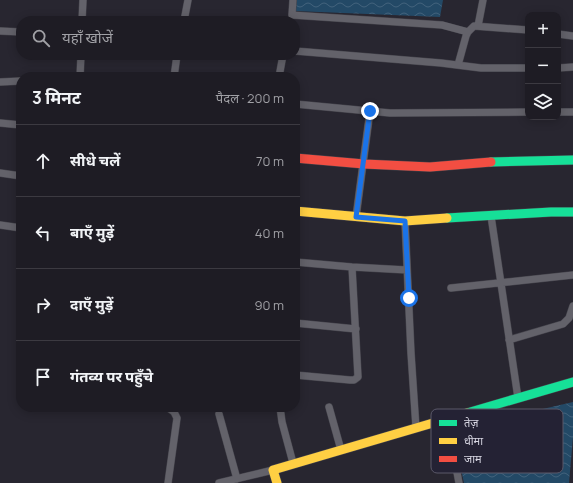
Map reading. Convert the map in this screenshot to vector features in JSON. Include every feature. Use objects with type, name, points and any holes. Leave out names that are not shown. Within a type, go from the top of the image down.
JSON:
[{"type":"street","points":[[82,16],[83,0]]},
{"type":"street","points":[[185,16],[188,0]]},
{"type":"street","points":[[293,0],[292,15],[442,25],[468,32]]},
{"type":"street","points":[[478,26],[483,0]]},
{"type":"street","points":[[458,65],[463,43],[468,32],[474,26],[525,30]]},
{"type":"street","points":[[0,31],[16,32]]},
{"type":"street","points":[[561,34],[573,36]]},
{"type":"street","points":[[300,50],[496,69],[525,68]]},
{"type":"street","points":[[80,72],[81,60]]},
{"type":"street","points":[[175,72],[176,60]]},
{"type":"street","points":[[280,72],[281,60]]},
{"type":"street","points":[[561,68],[573,67]]},
{"type":"street","points":[[0,82],[16,81]]},
{"type":"street","points":[[300,104],[390,113],[525,112]]},
{"type":"street","points":[[356,217],[370,111]]},
{"type":"street","points":[[561,112],[573,112]]},
{"type":"street","points":[[0,122],[16,124]]},
{"type":"street","points":[[300,158],[364,164],[430,167],[505,161],[573,160]]},
{"type":"street","points":[[0,173],[16,175]]},
{"type":"street","points":[[300,211],[405,221],[573,212]]},
{"type":"street","points":[[491,216],[518,398]]},
{"type":"street","points":[[405,221],[416,428]]},
{"type":"street","points":[[0,225],[16,227]]},
{"type":"street","points":[[300,262],[408,270]]},
{"type":"street","points":[[300,375],[350,380],[357,379],[359,374],[352,267]]},
{"type":"street","points":[[451,288],[573,275]]},
{"type":"street","points":[[509,340],[563,324],[569,318],[573,306]]},
{"type":"street","points":[[300,323],[356,329]]},
{"type":"street","points":[[481,409],[573,382]]},
{"type":"street","points":[[329,407],[341,450]]},
{"type":"street","points":[[168,483],[177,418],[174,412]]},
{"type":"street","points":[[281,412],[293,463]]},
{"type":"street","points":[[219,414],[237,479]]},
{"type":"street","points":[[219,483],[237,479],[248,480],[293,463],[431,424]]},
{"type":"street","points":[[273,470],[277,483]]},
{"type":"street","points":[[457,473],[459,483]]},
{"type":"water","points":[[296,0],[443,0],[440,17],[295,11]]},
{"type":"water","points":[[573,402],[573,437],[569,483],[464,483],[462,473],[563,473],[563,409],[543,409]]},
{"type":"traffic: fast","points":[[491,162],[573,160]]},
{"type":"traffic: fast","points":[[447,218],[573,212]]},
{"type":"traffic: fast","points":[[481,409],[573,382]]},
{"type":"traffic: slow","points":[[300,211],[405,221],[447,218]]},
{"type":"traffic: slow","points":[[277,483],[273,470],[431,424]]},
{"type":"traffic: jam","points":[[300,158],[364,164],[430,167],[491,162]]},
{"type":"route","points":[[370,111],[356,217],[405,221],[409,298]]}]
